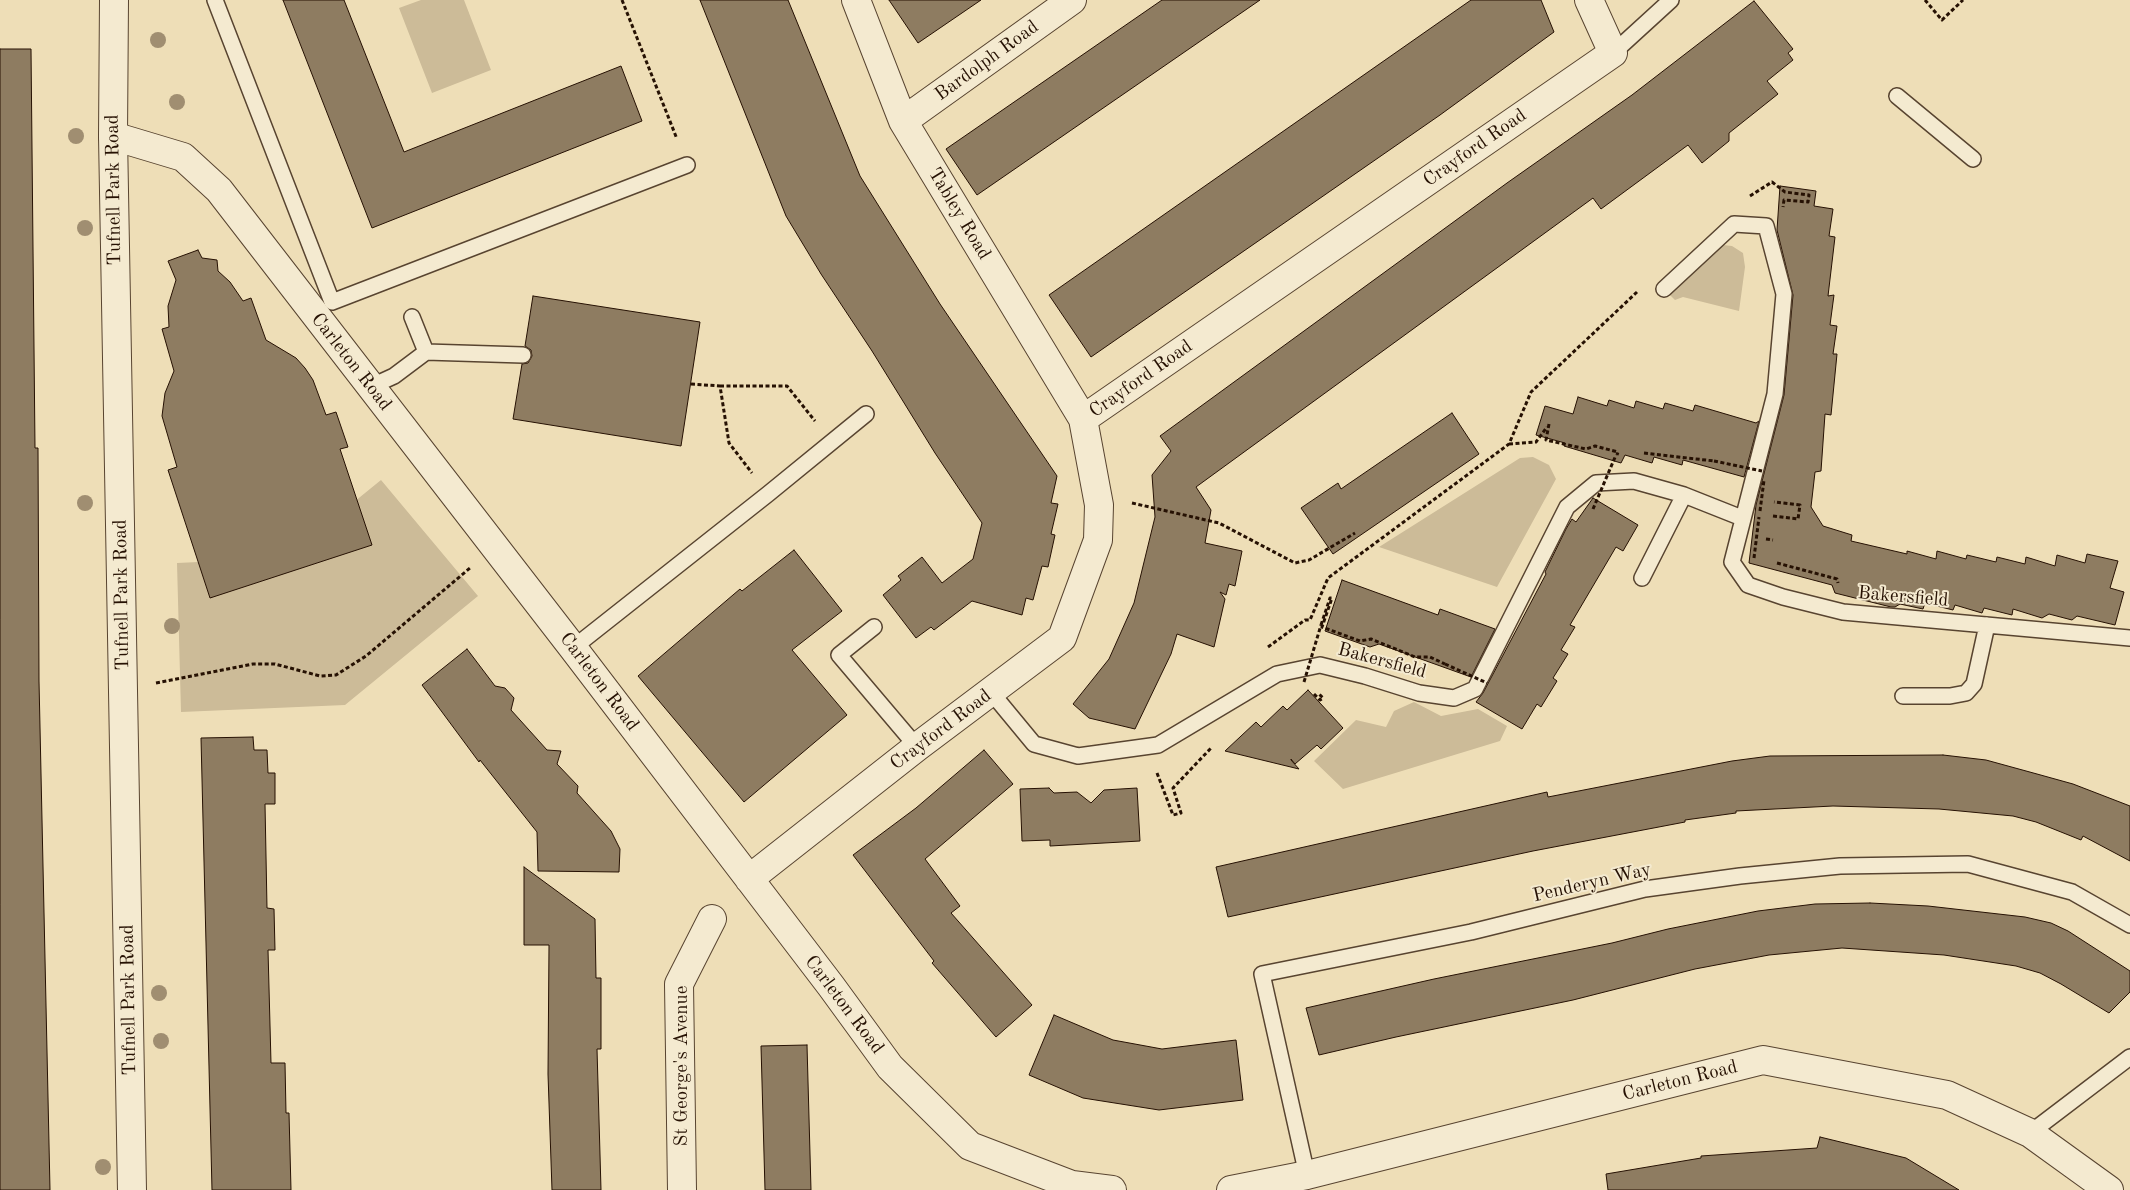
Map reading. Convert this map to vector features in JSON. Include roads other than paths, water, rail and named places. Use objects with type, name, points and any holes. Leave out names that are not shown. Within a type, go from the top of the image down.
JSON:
[{"type":"street","name":"Tufnell Park Road","points":[[114,0],[113,136],[132,1190]]},
{"type":"street","name":"Tabley Road","points":[[856,0],[902,121],[1083,419]]},
{"type":"street","name":"Bardolph Road","points":[[902,121],[1072,0]]},
{"type":"street","points":[[1589,0],[1613,53]]},
{"type":"street","name":"Crayford Road","points":[[749,879],[916,748],[1062,638],[1098,540],[1098,501],[1083,419],[1613,53]]},
{"type":"street","name":"Carleton Road","points":[[113,136],[183,157],[219,190],[832,986],[890,1067],[970,1146],[1072,1185],[1112,1190]]},
{"type":"street","name":"St George's Avenue","points":[[682,1190],[680,984],[712,919]]},
{"type":"street","name":"Carleton Road","points":[[1231,1190],[1307,1175],[1763,1060],[1947,1095],[2030,1133],[2109,1190]]},
{"type":"lane","points":[[215,0],[332,302],[687,165]]},
{"type":"lane","points":[[1613,53],[1671,0]]},
{"type":"lane","points":[[1897,96],[1973,159]]},
{"type":"lane","name":"Bakersfield","points":[[1664,289],[1734,224],[1766,226],[1784,294],[1775,394],[1732,562],[1748,585],[1783,597],[1843,612],[2130,638]]},
{"type":"lane","points":[[412,317],[426,352]]},
{"type":"lane","points":[[370,387],[394,376],[426,352],[523,355]]},
{"type":"lane","points":[[573,648],[866,414]]},
{"type":"lane","name":"Bakersfield","points":[[991,692],[1034,744],[1078,756],[1158,745],[1277,674],[1320,665],[1365,676],[1419,693],[1454,698],[1475,689],[1567,507],[1596,483],[1634,481],[1684,496],[1742,518]]},
{"type":"lane","points":[[1642,578],[1684,496]]},
{"type":"lane","points":[[1903,696],[1950,696],[1966,693],[1974,684],[1987,625]]},
{"type":"lane","points":[[874,627],[839,655],[916,748]]},
{"type":"lane","name":"Penderyn Way","points":[[1307,1175],[1262,974],[1471,932],[1645,889],[1740,876],[1840,866],[1968,864],[2072,892],[2130,925]]},
{"type":"lane","points":[[2030,1133],[2130,1056]]}]
